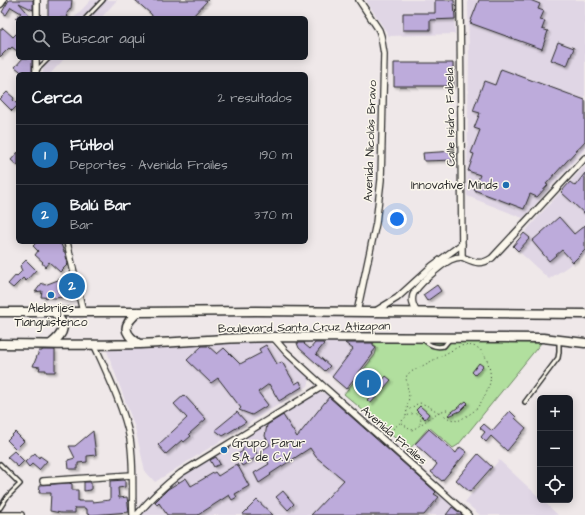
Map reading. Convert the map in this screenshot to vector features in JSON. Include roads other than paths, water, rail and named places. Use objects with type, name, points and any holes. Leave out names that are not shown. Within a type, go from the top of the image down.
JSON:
[{"type":"main road","name":"Boulevard Santa Cruz Atizapan","points":[[54,312],[256,311],[585,314]]},
{"type":"main road","points":[[0,312],[54,312],[62,322],[63,327],[60,336],[52,344]]},
{"type":"main road","points":[[138,312],[128,323],[127,333],[139,344]]},
{"type":"main road","name":"Boulevard Santa Cruz Atizapan","points":[[0,344],[139,344],[273,337],[543,338],[585,343]]},
{"type":"street","points":[[37,0],[37,16]]},
{"type":"street","name":"Avenida Nicolás Bravo","points":[[357,312],[376,223],[381,180],[384,54],[379,30],[359,0]]},
{"type":"street","name":"Calle Isidro Fabela","points":[[460,0],[462,257]]},
{"type":"street","points":[[36,60],[36,72]]},
{"type":"street","points":[[417,313],[412,300],[416,290],[420,286],[450,260],[462,257],[481,263],[492,258],[585,158]]},
{"type":"street","points":[[67,244],[83,312]]},
{"type":"street","points":[[372,313],[397,298],[432,266],[462,244]]},
{"type":"street","name":"Avenida Frailes","points":[[273,337],[286,352],[322,386],[468,515]]},
{"type":"street","points":[[94,344],[118,401],[127,428],[131,452],[133,515]]},
{"type":"street","points":[[137,515],[148,501],[181,473],[322,386]]},
{"type":"street","points":[[43,481],[132,475]]},
{"type":"street","points":[[0,515],[21,515]]},
{"type":"lane","points":[[88,16],[103,0]]},
{"type":"lane","points":[[37,72],[46,60]]},
{"type":"lane","points":[[525,402],[558,358],[559,339]]},
{"type":"lane","points":[[0,464],[20,484],[7,497],[0,508]]},
{"type":"place","name":"Innovative Minds","points":[[506,185]]},
{"type":"place","name":"Balú Bar","points":[[72,286]]},
{"type":"place","name":"Alebrijes Tianguistenco","points":[[51,295]]},
{"type":"place","name":"Fútbol","points":[[368,383]]},
{"type":"place","name":"Grupo Farur S.A. de C.V.","points":[[224,450]]}]
